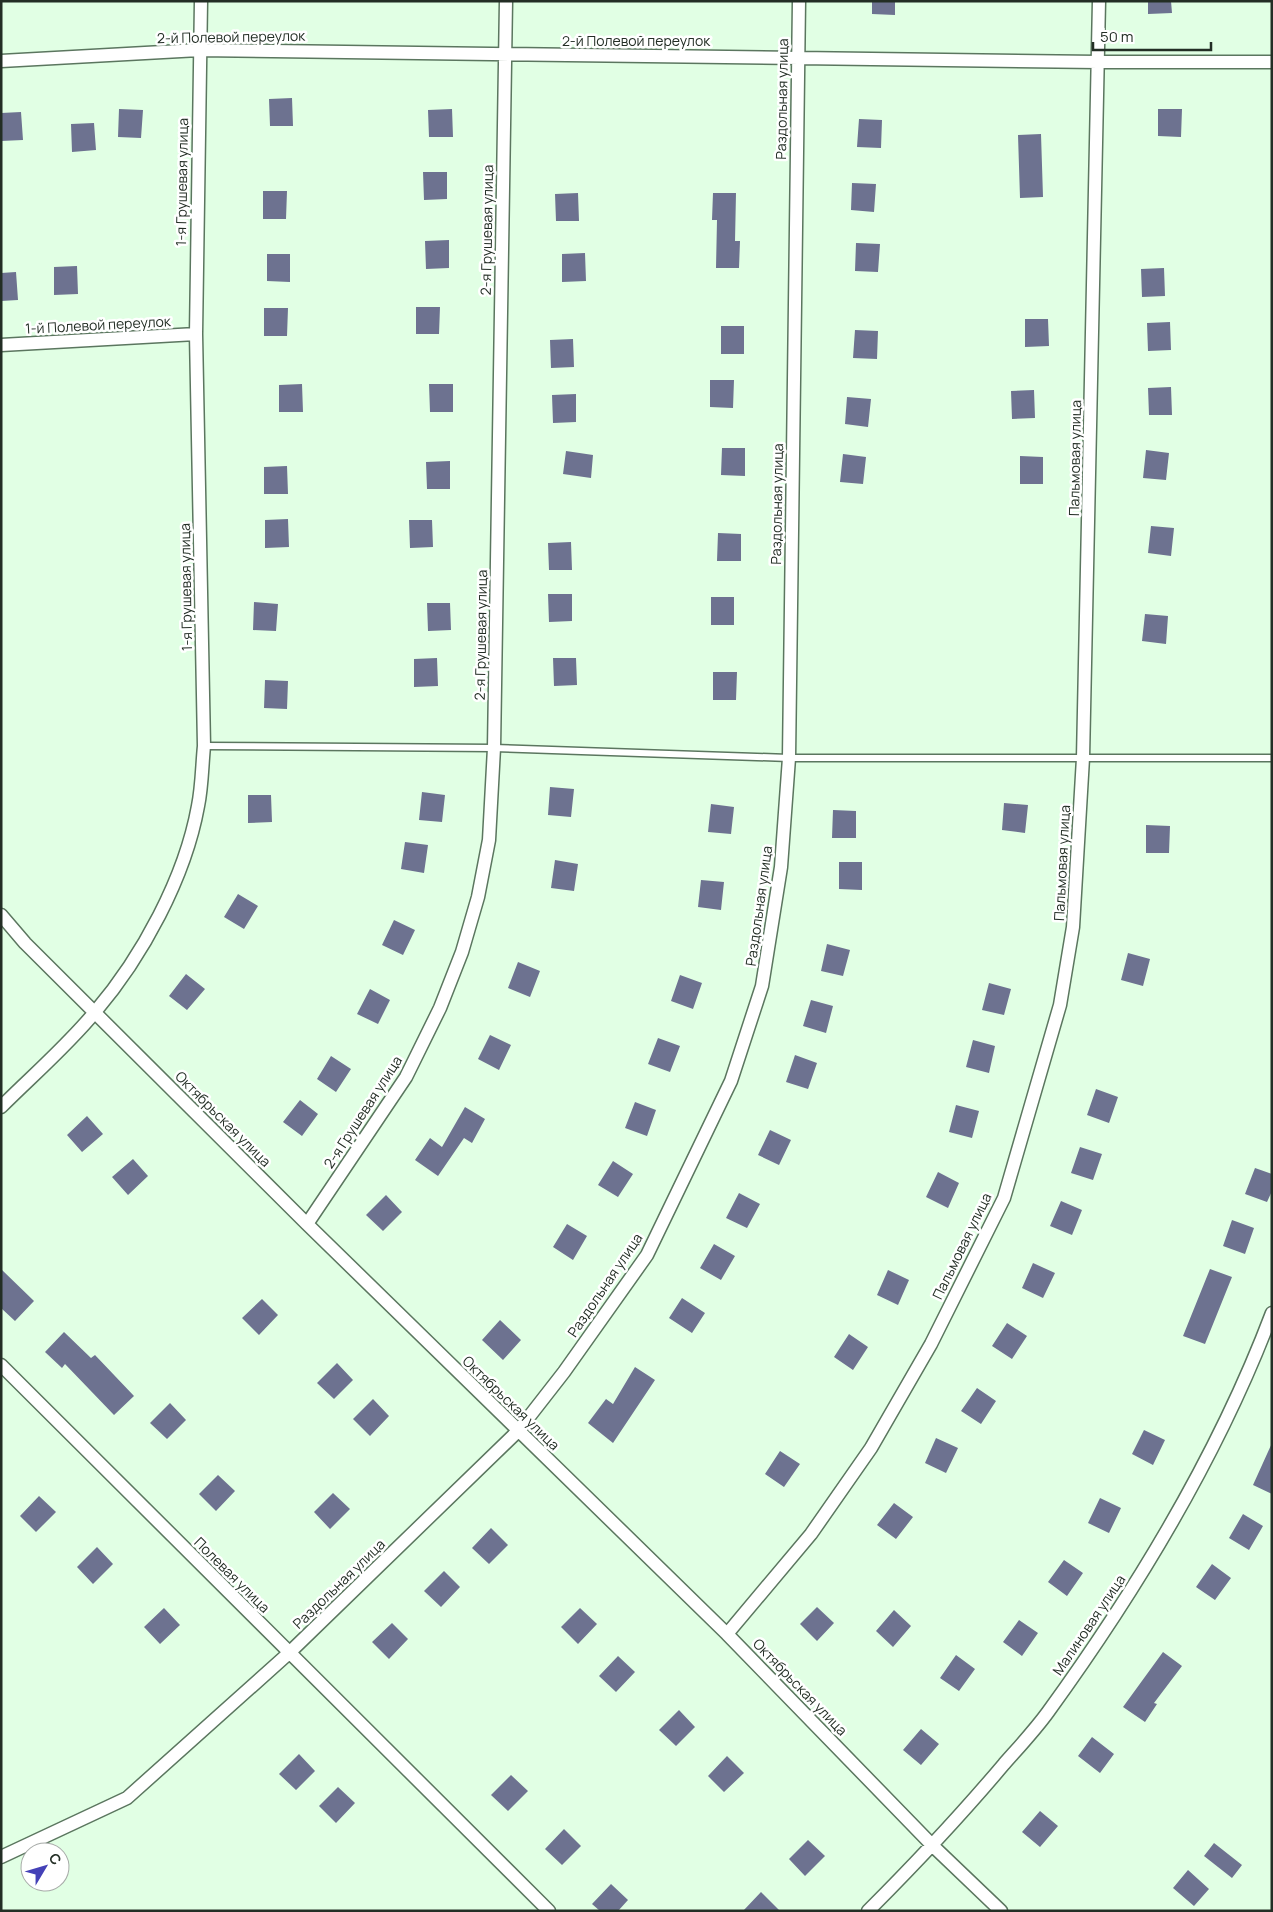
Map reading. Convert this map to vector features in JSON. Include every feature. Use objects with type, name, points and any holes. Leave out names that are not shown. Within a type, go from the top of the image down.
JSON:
[{"type":"street","name":"1-я Грушевая улица","points":[[1,1107],[96,1012],[136,954],[167,903],[181,866],[198,807],[204,746],[196,334],[201,1]]},
{"type":"street","name":"2-я Грушевая улица","points":[[307,1224],[406,1078],[440,1008],[462,952],[480,888],[489,840],[494,748],[506,1]]},
{"type":"street","name":"Раздольная улица","points":[[1,1857],[127,1798],[289,1653],[518,1431],[564,1372],[647,1255],[731,1081],[762,986],[781,867],[789,758],[798,1]]},
{"type":"street","name":"Пальмовая улица","points":[[727,1634],[811,1534],[871,1448],[931,1344],[1004,1198],[1060,1005],[1073,927],[1083,758],[1100,1]]},
{"type":"street","name":"2-й Полевой переулок","points":[[1,61],[199,50],[1098,62],[1272,62]]},
{"type":"street","name":"1-й Полевой переулок","points":[[1,345],[196,334]]},
{"type":"street","name":"Октябрьская улица","points":[[1,915],[25,943],[307,1224],[727,1634],[933,1846],[1001,1911]]},
{"type":"street","name":"Малиновая улица","points":[[868,1911],[933,1846],[1048,1713],[1150,1562],[1202,1469],[1252,1365],[1272,1314]]},
{"type":"street","name":"Полевая улица","points":[[1,1366],[549,1911]]},
{"type":"lane","points":[[204,746],[494,748],[789,758],[1272,758]]},
{"type":"building","points":[[872,1],[895,1],[895,15],[872,14]]},
{"type":"building","points":[[1148,1],[1171,1],[1172,13],[1148,14]]},
{"type":"building","points":[[292,98],[293,126],[270,126],[269,99]]},
{"type":"building","points":[[119,109],[143,110],[141,138],[118,137]]},
{"type":"building","points":[[452,109],[453,137],[429,137],[428,110]]},
{"type":"building","points":[[1158,109],[1182,109],[1181,137],[1158,136]]},
{"type":"building","points":[[21,112],[23,140],[1,141],[1,113]]},
{"type":"building","points":[[859,119],[882,120],[881,148],[857,147]]},
{"type":"building","points":[[94,123],[96,150],[72,152],[71,124]]},
{"type":"building","points":[[1041,134],[1043,197],[1020,198],[1018,135]]},
{"type":"building","points":[[423,172],[447,172],[447,199],[424,200]]},
{"type":"building","points":[[852,183],[876,184],[874,212],[851,210]]},
{"type":"building","points":[[263,191],[287,191],[286,219],[263,219]]},
{"type":"building","points":[[578,193],[579,221],[556,221],[555,194]]},
{"type":"building","points":[[713,193],[736,193],[735,241],[740,241],[739,268],[716,268],[717,220],[712,220]]},
{"type":"building","points":[[449,240],[449,268],[426,269],[425,241]]},
{"type":"building","points":[[856,243],[880,244],[878,272],[855,271]]},
{"type":"building","points":[[585,253],[586,281],[562,282],[562,254]]},
{"type":"building","points":[[267,254],[290,254],[290,282],[267,281]]},
{"type":"building","points":[[77,266],[78,294],[54,295],[54,267]]},
{"type":"building","points":[[1164,268],[1165,296],[1142,297],[1141,269]]},
{"type":"building","points":[[16,272],[18,300],[1,301],[1,273]]},
{"type":"building","points":[[416,307],[440,307],[439,334],[416,334]]},
{"type":"building","points":[[264,308],[288,308],[287,336],[264,336]]},
{"type":"building","points":[[1025,319],[1048,319],[1049,346],[1025,347]]},
{"type":"building","points":[[1170,322],[1171,350],[1148,351],[1147,323]]},
{"type":"building","points":[[721,326],[744,326],[744,354],[721,354]]},
{"type":"building","points":[[855,330],[878,331],[877,359],[853,358]]},
{"type":"building","points":[[573,339],[574,367],[551,368],[550,340]]},
{"type":"building","points":[[710,380],[734,380],[733,408],[710,407]]},
{"type":"building","points":[[302,384],[303,412],[279,412],[279,385]]},
{"type":"building","points":[[429,384],[453,384],[453,412],[430,412]]},
{"type":"building","points":[[1171,387],[1172,415],[1149,415],[1148,388]]},
{"type":"building","points":[[1034,390],[1035,418],[1012,419],[1011,391]]},
{"type":"building","points":[[576,394],[576,422],[553,423],[552,395]]},
{"type":"building","points":[[847,397],[871,399],[868,427],[845,424]]},
{"type":"building","points":[[722,448],[745,448],[745,476],[721,475]]},
{"type":"building","points":[[1146,450],[1169,453],[1166,480],[1143,478]]},
{"type":"building","points":[[566,451],[593,455],[591,478],[563,474]]},
{"type":"building","points":[[843,454],[866,457],[863,484],[840,482]]},
{"type":"building","points":[[1020,456],[1043,457],[1043,484],[1020,484]]},
{"type":"building","points":[[450,461],[450,489],[427,489],[426,462]]},
{"type":"building","points":[[287,466],[288,494],[264,494],[264,467]]},
{"type":"building","points":[[288,519],[289,547],[265,548],[265,520]]},
{"type":"building","points":[[409,520],[432,520],[433,547],[410,548]]},
{"type":"building","points":[[1151,526],[1174,528],[1171,556],[1148,553]]},
{"type":"building","points":[[718,533],[741,534],[741,561],[717,561]]},
{"type":"building","points":[[571,542],[572,570],[549,570],[548,543]]},
{"type":"building","points":[[548,594],[572,594],[572,621],[549,622]]},
{"type":"building","points":[[711,597],[734,597],[734,625],[711,625]]},
{"type":"building","points":[[254,602],[278,604],[276,631],[253,630]]},
{"type":"building","points":[[427,603],[450,603],[451,630],[428,631]]},
{"type":"building","points":[[1145,614],[1168,616],[1166,644],[1142,641]]},
{"type":"building","points":[[437,658],[438,686],[414,687],[414,659]]},
{"type":"building","points":[[553,658],[576,658],[577,685],[554,686]]},
{"type":"building","points":[[713,672],[737,672],[736,700],[713,700]]},
{"type":"building","points":[[265,680],[288,681],[287,709],[264,708]]},
{"type":"building","points":[[550,787],[574,789],[571,817],[548,815]]},
{"type":"building","points":[[422,792],[445,795],[442,822],[419,820]]},
{"type":"building","points":[[248,795],[271,795],[272,822],[248,823]]},
{"type":"building","points":[[1004,803],[1028,805],[1025,833],[1002,830]]},
{"type":"building","points":[[711,804],[734,807],[731,834],[708,832]]},
{"type":"building","points":[[833,810],[856,811],[856,838],[832,838]]},
{"type":"building","points":[[1146,825],[1170,826],[1169,853],[1146,853]]},
{"type":"building","points":[[405,842],[428,845],[424,873],[401,869]]},
{"type":"building","points":[[555,860],[578,864],[574,891],[551,888]]},
{"type":"building","points":[[839,862],[862,862],[862,890],[839,889]]},
{"type":"building","points":[[701,880],[724,882],[721,910],[698,907]]},
{"type":"building","points":[[238,894],[258,906],[244,929],[224,917]]},
{"type":"building","points":[[394,920],[415,930],[403,955],[382,945]]},
{"type":"building","points":[[827,944],[850,950],[843,976],[821,971]]},
{"type":"building","points":[[1128,953],[1150,959],[1143,986],[1121,980]]},
{"type":"building","points":[[518,962],[540,971],[530,997],[508,988]]},
{"type":"building","points":[[186,974],[205,989],[187,1010],[169,996]]},
{"type":"building","points":[[680,975],[702,983],[693,1009],[671,1001]]},
{"type":"building","points":[[989,983],[1011,989],[1004,1015],[982,1010]]},
{"type":"building","points":[[370,989],[390,1000],[378,1024],[357,1014]]},
{"type":"building","points":[[811,1000],[833,1006],[826,1033],[803,1026]]},
{"type":"building","points":[[490,1035],[511,1045],[499,1070],[478,1059]]},
{"type":"building","points":[[658,1038],[680,1046],[670,1072],[648,1064]]},
{"type":"building","points":[[973,1040],[995,1046],[989,1073],[966,1067]]},
{"type":"building","points":[[795,1055],[817,1063],[808,1089],[786,1082]]},
{"type":"building","points":[[331,1056],[351,1069],[336,1092],[317,1079]]},
{"type":"building","points":[[1096,1089],[1118,1097],[1109,1123],[1087,1115]]},
{"type":"building","points":[[300,1100],[318,1114],[302,1136],[283,1122]]},
{"type":"building","points":[[635,1102],[656,1110],[647,1136],[625,1128]]},
{"type":"building","points":[[956,1105],[979,1111],[972,1138],[949,1132]]},
{"type":"building","points":[[465,1107],[485,1119],[472,1143],[464,1138],[438,1176],[415,1160],[430,1138],[442,1147]]},
{"type":"building","points":[[87,1116],[103,1134],[82,1152],[67,1135]]},
{"type":"building","points":[[770,1130],[791,1140],[779,1165],[758,1155]]},
{"type":"building","points":[[1080,1147],[1102,1154],[1093,1180],[1071,1173]]},
{"type":"building","points":[[133,1159],[148,1176],[128,1195],[112,1177]]},
{"type":"building","points":[[613,1161],[633,1174],[618,1197],[598,1185]]},
{"type":"building","points":[[1255,1168],[1272,1174],[1272,1191],[1267,1202],[1245,1194]]},
{"type":"building","points":[[938,1172],[959,1183],[948,1208],[926,1197]]},
{"type":"building","points":[[739,1193],[760,1204],[747,1228],[726,1218]]},
{"type":"building","points":[[386,1195],[402,1212],[383,1231],[366,1215]]},
{"type":"building","points":[[1061,1201],[1082,1210],[1072,1235],[1050,1226]]},
{"type":"building","points":[[1232,1220],[1254,1228],[1245,1254],[1223,1246]]},
{"type":"building","points":[[567,1224],[587,1236],[573,1260],[553,1247]]},
{"type":"building","points":[[714,1244],[735,1256],[721,1280],[700,1268]]},
{"type":"building","points":[[1033,1263],[1055,1273],[1043,1298],[1022,1288]]},
{"type":"building","points":[[1,1269],[34,1301],[15,1321],[1,1308]]},
{"type":"building","points":[[1210,1269],[1232,1277],[1205,1344],[1183,1336]]},
{"type":"building","points":[[888,1270],[909,1280],[898,1305],[877,1295]]},
{"type":"building","points":[[682,1298],[705,1313],[692,1333],[669,1318]]},
{"type":"building","points":[[262,1299],[278,1315],[259,1335],[242,1318]]},
{"type":"building","points":[[500,1320],[521,1340],[503,1360],[482,1340]]},
{"type":"building","points":[[1007,1323],[1027,1336],[1012,1359],[992,1346]]},
{"type":"building","points":[[64,1332],[91,1358],[95,1355],[134,1396],[114,1415],[65,1364],[62,1368],[45,1352]]},
{"type":"building","points":[[849,1334],[868,1347],[853,1370],[834,1357]]},
{"type":"building","points":[[337,1363],[353,1380],[334,1399],[317,1383]]},
{"type":"building","points":[[635,1367],[655,1380],[613,1443],[588,1423],[606,1399],[613,1404]]},
{"type":"building","points":[[977,1388],[996,1401],[981,1424],[961,1411]]},
{"type":"building","points":[[373,1399],[389,1416],[370,1436],[353,1419]]},
{"type":"building","points":[[170,1403],[186,1420],[167,1439],[150,1423]]},
{"type":"building","points":[[1144,1430],[1165,1440],[1153,1465],[1132,1454]]},
{"type":"building","points":[[936,1438],[958,1448],[946,1473],[925,1463]]},
{"type":"building","points":[[1272,1443],[1272,1494],[1253,1485]]},
{"type":"building","points":[[780,1451],[800,1464],[784,1487],[765,1474]]},
{"type":"building","points":[[218,1475],[235,1491],[216,1511],[199,1494]]},
{"type":"building","points":[[333,1493],[350,1509],[330,1529],[314,1512]]},
{"type":"building","points":[[39,1496],[56,1512],[36,1532],[20,1516]]},
{"type":"building","points":[[1100,1498],[1121,1508],[1109,1533],[1088,1523]]},
{"type":"building","points":[[894,1503],[913,1517],[896,1539],[877,1525]]},
{"type":"building","points":[[1243,1514],[1263,1526],[1249,1550],[1229,1538]]},
{"type":"building","points":[[491,1528],[508,1545],[489,1564],[472,1548]]},
{"type":"building","points":[[97,1547],[113,1564],[93,1584],[77,1567]]},
{"type":"building","points":[[1064,1560],[1083,1573],[1067,1596],[1048,1582]]},
{"type":"building","points":[[1212,1564],[1231,1578],[1215,1600],[1196,1587]]},
{"type":"building","points":[[444,1571],[460,1587],[441,1607],[424,1591]]},
{"type":"building","points":[[817,1607],[834,1623],[817,1641],[800,1624]]},
{"type":"building","points":[[164,1608],[180,1625],[160,1644],[144,1627]]},
{"type":"building","points":[[580,1608],[597,1624],[578,1644],[561,1627]]},
{"type":"building","points":[[894,1610],[911,1626],[893,1647],[876,1631]]},
{"type":"building","points":[[1019,1620],[1038,1633],[1022,1656],[1003,1642]]},
{"type":"building","points":[[392,1623],[408,1639],[389,1659],[372,1642]]},
{"type":"building","points":[[1163,1652],[1182,1666],[1154,1703],[1157,1704],[1145,1722],[1123,1707]]},
{"type":"building","points":[[956,1655],[975,1669],[959,1691],[940,1678]]},
{"type":"building","points":[[618,1656],[635,1672],[616,1692],[599,1676]]},
{"type":"building","points":[[679,1710],[695,1727],[676,1746],[659,1730]]},
{"type":"building","points":[[921,1729],[939,1744],[921,1765],[903,1750]]},
{"type":"building","points":[[1092,1737],[1114,1754],[1100,1773],[1078,1756]]},
{"type":"building","points":[[299,1754],[315,1771],[296,1790],[279,1774]]},
{"type":"building","points":[[727,1756],[744,1773],[724,1792],[708,1776]]},
{"type":"building","points":[[511,1775],[528,1791],[508,1811],[491,1795]]},
{"type":"building","points":[[338,1787],[355,1803],[336,1823],[319,1806]]},
{"type":"building","points":[[1040,1811],[1058,1826],[1040,1847],[1022,1832]]},
{"type":"building","points":[[564,1829],[581,1846],[562,1865],[545,1849]]},
{"type":"building","points":[[808,1840],[825,1856],[805,1876],[789,1859]]},
{"type":"building","points":[[1214,1843],[1242,1865],[1232,1878],[1204,1856]]},
{"type":"building","points":[[1188,1870],[1209,1889],[1194,1906],[1173,1888]]},
{"type":"building","points":[[611,1884],[628,1900],[618,1911],[600,1911],[592,1904]]},
{"type":"building","points":[[761,1892],[780,1911],[743,1911]]}]
